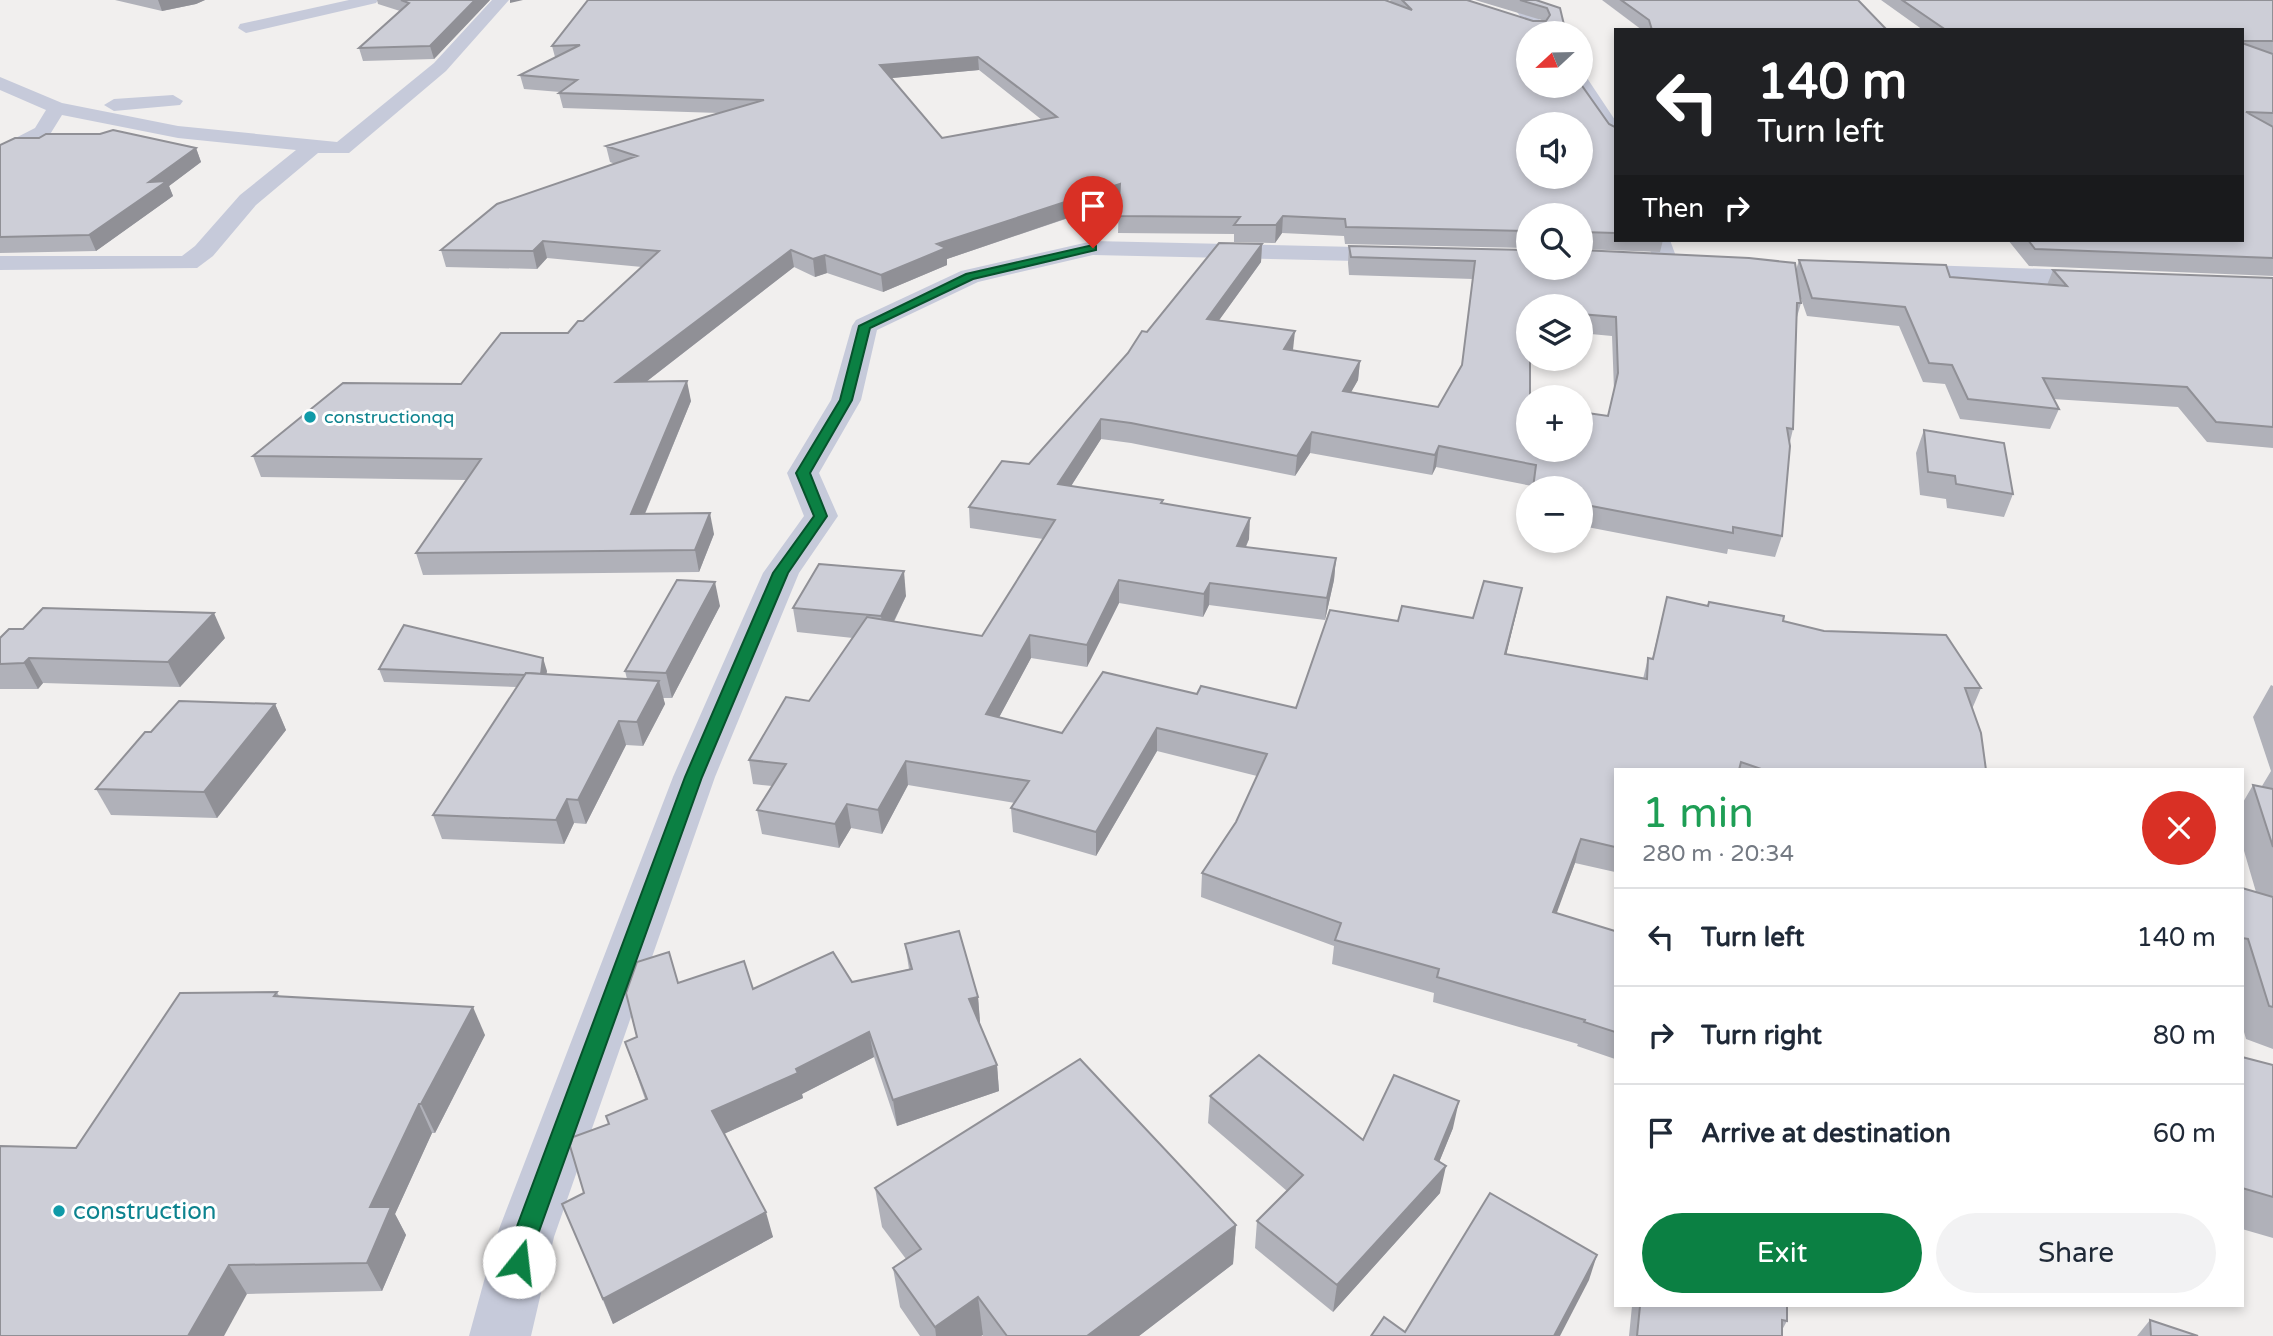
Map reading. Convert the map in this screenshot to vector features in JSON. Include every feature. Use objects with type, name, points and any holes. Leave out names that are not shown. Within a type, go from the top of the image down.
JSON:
[{"type":"street","points":[[246,27],[370,0]]},
{"type":"street","points":[[0,83],[57,108],[178,132],[342,149],[440,67],[502,0]]},
{"type":"street","points":[[1516,0],[1533,21]]},
{"type":"street","points":[[1513,19],[1518,21]]},
{"type":"street","points":[[1591,98],[1614,133]]},
{"type":"street","points":[[12,108],[173,102]]},
{"type":"street","points":[[0,154],[42,132],[57,108]]},
{"type":"street","points":[[0,263],[188,263],[204,251],[248,200],[314,146]]},
{"type":"street","points":[[500,1336],[525,1237],[694,777],[781,573],[821,516],[803,473],[846,400],[865,326],[970,276],[1093,248],[1433,256]]},
{"type":"street","points":[[1636,261],[1670,255]]},
{"type":"street","points":[[1873,271],[2121,280]]},
{"type":"building","points":[[401,0],[475,0],[430,46],[359,48],[409,3]]},
{"type":"building","points":[[588,0],[1385,0],[1412,10],[1402,0],[1467,0],[1533,21],[1516,21],[1516,98],[1591,98],[1609,124],[1614,126],[1614,233],[1593,232],[1593,203],[1516,203],[1516,231],[1346,227],[1345,219],[1283,216],[1276,225],[1234,225],[1240,217],[1118,216],[1120,184],[937,244],[946,248],[881,275],[825,255],[813,259],[791,250],[616,382],[687,381],[631,514],[710,513],[695,550],[416,553],[481,459],[253,456],[343,383],[461,384],[501,333],[568,333],[578,321],[583,321],[659,251],[543,241],[533,251],[441,250],[497,204],[637,156],[606,146],[764,100],[559,93],[577,80],[520,75],[580,45],[552,46]],"holes":[[[978,57],[1057,117],[942,138],[880,65]]]},
{"type":"building","points":[[1520,0],[1536,0],[1560,8],[1563,21],[1546,21],[1550,15],[1547,8]]},
{"type":"building","points":[[1621,0],[1858,0],[1885,28],[1651,28],[1649,20]]},
{"type":"building","points":[[1902,0],[2273,0],[2273,41],[2244,41],[2244,28],[1943,28]]},
{"type":"building","points":[[2244,44],[2273,54],[2273,113],[2246,112],[2273,127],[2273,258],[2035,249],[2030,242],[2244,242]]},
{"type":"building","points":[[113,130],[196,148],[149,182],[167,181],[89,235],[0,237],[0,145],[15,138],[39,138],[46,134],[100,134]]},
{"type":"building","points":[[1219,243],[1262,244],[1207,319],[1295,331],[1284,349],[1360,361],[1343,391],[1438,407],[1462,365],[1475,261],[1351,257],[1349,246],[1516,250],[1516,280],[1593,280],[1593,251],[1749,258],[1795,263],[1801,303],[1797,303],[1793,429],[1787,428],[1790,446],[1782,536],[1733,527],[1733,533],[1593,506],[1593,476],[1535,476],[1536,465],[1521,462],[1593,462],[1593,414],[1608,416],[1618,373],[1616,317],[1593,315],[1593,294],[1516,294],[1516,371],[1530,371],[1530,385],[1516,385],[1516,461],[1439,446],[1435,455],[1312,432],[1297,456],[1101,419],[1058,484],[1163,500],[1161,503],[1250,518],[1237,546],[1336,558],[1327,598],[1210,583],[1204,594],[1119,580],[1087,645],[1030,635],[986,714],[1062,733],[1103,672],[1197,694],[1201,686],[1296,708],[1330,610],[1398,621],[1402,606],[1473,618],[1484,581],[1522,588],[1505,654],[1647,679],[1648,658],[1653,659],[1667,597],[1708,606],[1709,602],[1784,616],[1783,621],[1824,631],[1946,635],[1981,688],[1965,688],[1981,733],[1986,768],[1758,768],[1741,762],[1740,768],[1614,768],[1614,847],[1581,839],[1553,912],[1614,931],[1614,1032],[1584,1022],[1585,1020],[1437,977],[1439,969],[1335,940],[1341,923],[1202,873],[1236,822],[1267,754],[1157,728],[1096,832],[1011,808],[1029,781],[906,761],[878,810],[847,804],[835,824],[757,810],[786,764],[749,760],[786,697],[809,701],[867,617],[982,636],[1055,520],[969,507],[1002,461],[1029,464],[1128,353],[1142,331],[1147,332]]},
{"type":"building","points":[[1799,260],[1946,265],[1950,277],[2067,286],[2053,270],[2273,278],[2273,427],[2216,422],[2187,387],[2043,378],[2059,409],[1968,399],[1952,365],[1929,363],[1905,307],[1812,298]]},
{"type":"building","points":[[1924,430],[2004,443],[2013,494],[1956,484],[1955,476],[1928,472]]},
{"type":"building","points":[[819,564],[904,571],[881,616],[793,608]]},
{"type":"building","points":[[677,580],[715,582],[666,673],[625,671]]},
{"type":"building","points":[[43,608],[214,613],[168,662],[29,658],[24,663],[0,664],[0,638],[9,629],[23,629]]},
{"type":"building","points":[[404,625],[543,658],[541,674],[379,669]]},
{"type":"building","points":[[526,673],[659,681],[637,722],[619,721],[578,800],[567,799],[556,820],[433,815]]},
{"type":"building","points":[[179,701],[275,704],[204,792],[96,789],[145,732],[151,732]]},
{"type":"building","points":[[2253,785],[2273,789],[2273,847]]},
{"type":"building","points":[[2244,889],[2273,897],[2273,1007],[2269,1006],[2248,939],[2244,938]]},
{"type":"building","points":[[959,931],[978,997],[969,999],[997,1065],[893,1100],[869,1032],[796,1069],[798,1073],[712,1111],[766,1212],[603,1299],[562,1204],[584,1193],[570,1146],[573,1137],[609,1124],[606,1116],[647,1099],[625,1042],[637,1037],[626,993],[637,962],[669,952],[678,983],[744,961],[753,989],[833,952],[852,982],[912,969],[905,944]]},
{"type":"building","points":[[277,992],[274,996],[473,1007],[419,1104],[370,1207],[391,1207],[367,1263],[229,1265],[188,1336],[0,1336],[0,1146],[76,1148],[180,993]]},
{"type":"building","points":[[1259,1055],[1363,1140],[1394,1075],[1459,1101],[1435,1159],[1446,1166],[1337,1285],[1257,1221],[1303,1175],[1210,1096]]},
{"type":"building","points":[[2244,1058],[2273,1065],[2273,1197],[2244,1189]]},
{"type":"building","points":[[1080,1059],[1236,1225],[1087,1336],[1007,1336],[978,1297],[935,1327],[893,1268],[921,1249],[875,1188]]},
{"type":"building","points":[[1490,1193],[1597,1255],[1554,1336],[1371,1336],[1384,1317],[1405,1332]]},
{"type":"building","points":[[1640,1307],[1787,1307],[1787,1321],[1782,1320],[1782,1336],[1637,1336]]},
{"type":"building","points":[[2150,1320],[2198,1336],[2151,1336]]},
{"type":"place","name":"constructionqq","points":[[310,417]]},
{"type":"place","name":"construction","points":[[59,1211]]},
{"type":"route","points":[[519,1262],[525,1237],[694,777],[781,573],[821,516],[803,473],[846,400],[865,326],[970,276],[1093,248]]}]
